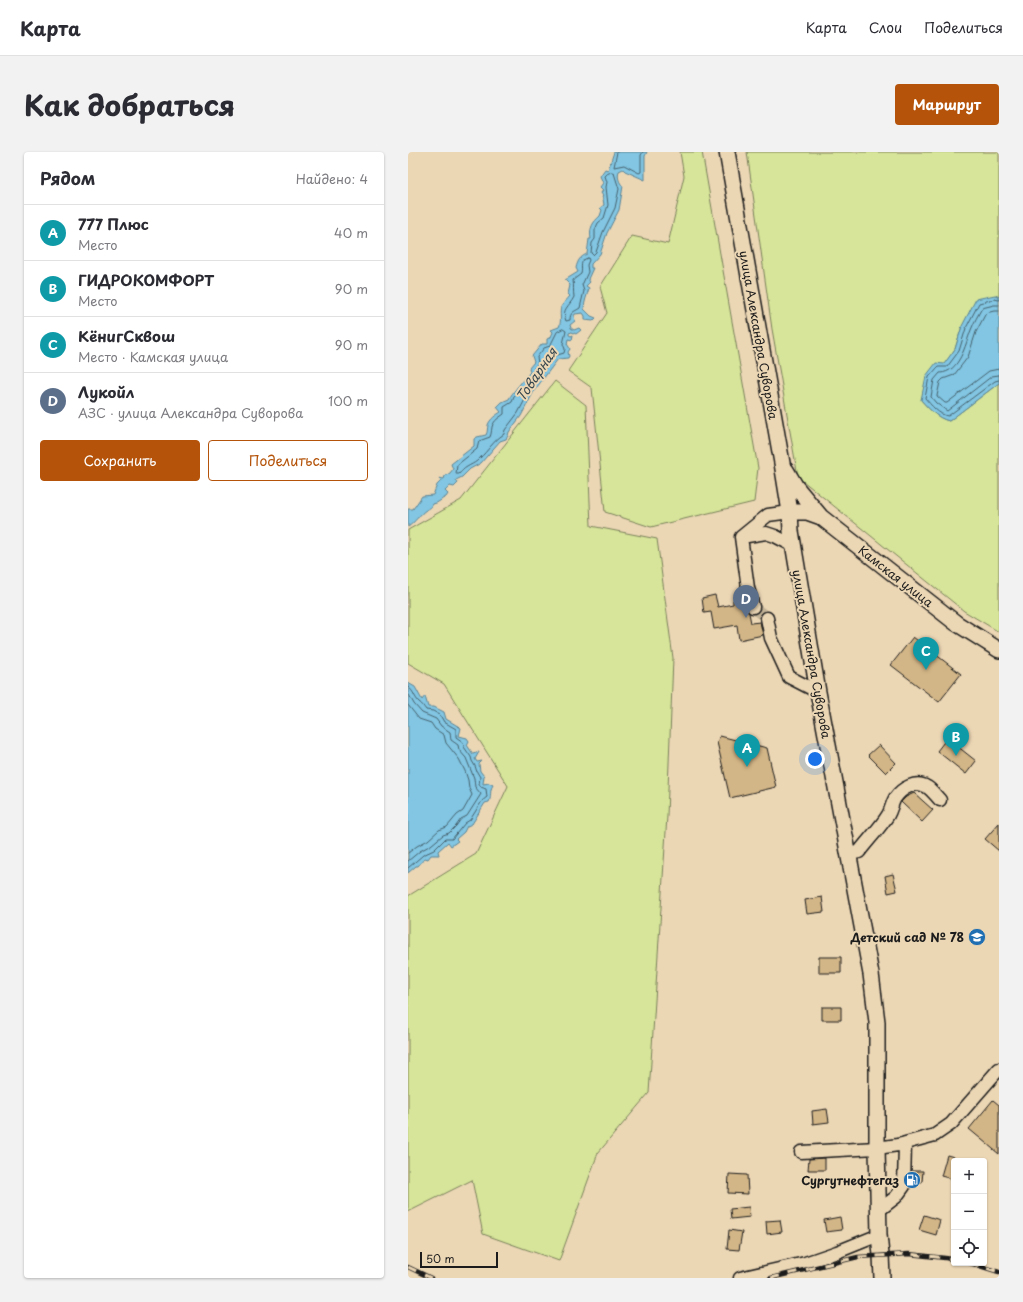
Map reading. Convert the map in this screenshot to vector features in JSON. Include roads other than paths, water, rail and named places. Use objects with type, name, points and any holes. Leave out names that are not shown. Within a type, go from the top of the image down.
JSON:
[{"type":"main road","name":"улица Александра Суворова","points":[[727,152],[782,463],[818,692],[871,974],[877,1022],[878,1211],[882,1278]]},
{"type":"main road","points":[[782,463],[796,487],[821,517]]},
{"type":"main road","name":"Камская улица","points":[[790,512],[807,512],[821,517],[956,623],[999,650]]},
{"type":"street","points":[[741,537],[768,515],[790,512]]},
{"type":"street","points":[[741,537],[766,533],[794,546]]},
{"type":"street","points":[[741,537],[748,588],[753,606]]},
{"type":"street","points":[[767,618],[771,638],[789,677],[818,692]]},
{"type":"street","points":[[849,854],[859,852],[888,814],[896,797],[908,786],[917,784],[928,787],[940,800]]},
{"type":"street","points":[[801,1152],[877,1148],[905,1143],[934,1135],[951,1124],[998,1072]]},
{"type":"street","points":[[878,1211],[896,1197],[904,1186],[905,1143]]},
{"type":"street","points":[[740,1278],[805,1263],[879,1235]]},
{"type":"water","name":"Товарная","points":[[614,152],[647,152],[645,156],[645,180],[623,169],[619,171],[618,175],[620,183],[623,186],[619,210],[607,233],[600,254],[591,264],[591,268],[593,268],[588,279],[590,282],[586,286],[589,288],[584,309],[591,316],[596,318],[593,321],[585,320],[583,313],[575,314],[575,321],[570,325],[571,328],[574,330],[579,328],[581,330],[576,334],[572,332],[569,333],[571,336],[573,335],[572,340],[568,339],[567,344],[570,349],[568,352],[568,358],[558,359],[534,391],[521,416],[509,432],[506,439],[500,441],[481,463],[470,469],[462,477],[456,480],[458,483],[454,487],[450,486],[445,491],[448,494],[446,497],[424,511],[408,527],[408,509],[413,509],[422,496],[433,495],[437,485],[441,481],[439,478],[444,479],[445,476],[453,469],[451,464],[474,446],[474,439],[486,435],[490,421],[501,412],[497,407],[502,402],[509,399],[530,372],[529,368],[534,362],[532,356],[542,344],[547,344],[547,339],[551,337],[553,332],[551,330],[559,327],[561,307],[570,296],[568,294],[570,285],[565,280],[578,272],[576,268],[579,261],[587,254],[589,239],[591,239],[591,228],[600,216],[602,210],[600,208],[604,205],[603,196],[601,193],[603,190],[600,187],[603,183],[600,176],[605,169],[608,170]]},
{"type":"water","points":[[995,295],[999,297],[999,383],[949,421],[945,420],[934,413],[921,400],[926,376],[936,363],[944,364],[955,349],[962,326],[976,299]]},
{"type":"water","points":[[408,683],[415,687],[422,700],[425,696],[428,707],[434,707],[444,712],[446,719],[461,728],[459,736],[467,738],[469,741],[467,745],[473,754],[479,752],[475,759],[477,762],[482,761],[479,764],[480,771],[484,776],[483,784],[489,783],[493,785],[489,802],[485,803],[472,824],[467,826],[464,832],[456,839],[458,841],[451,846],[448,842],[438,851],[439,855],[431,855],[428,859],[425,858],[418,866],[408,873]]},
{"type":"tunnel","points":[[753,607],[767,618]]},
{"type":"railway","points":[[771,1278],[858,1257],[909,1254],[951,1259]]},
{"type":"railway","points":[[980,1266],[999,1272]]},
{"type":"railway","points":[[408,1267],[431,1278]]},
{"type":"place","name":"Лукойл","points":[[746,618]]},
{"type":"place","name":"КёнигСквош","points":[[926,670]]},
{"type":"place","name":"ГИДРОКОМФОРТ","points":[[956,756]]},
{"type":"place","name":"777 Плюс","points":[[747,767]]},
{"type":"place","name":"Детский сад № 78","points":[[977,937]]},
{"type":"place","name":"Сургутнефтегаз","points":[[912,1180]]}]
